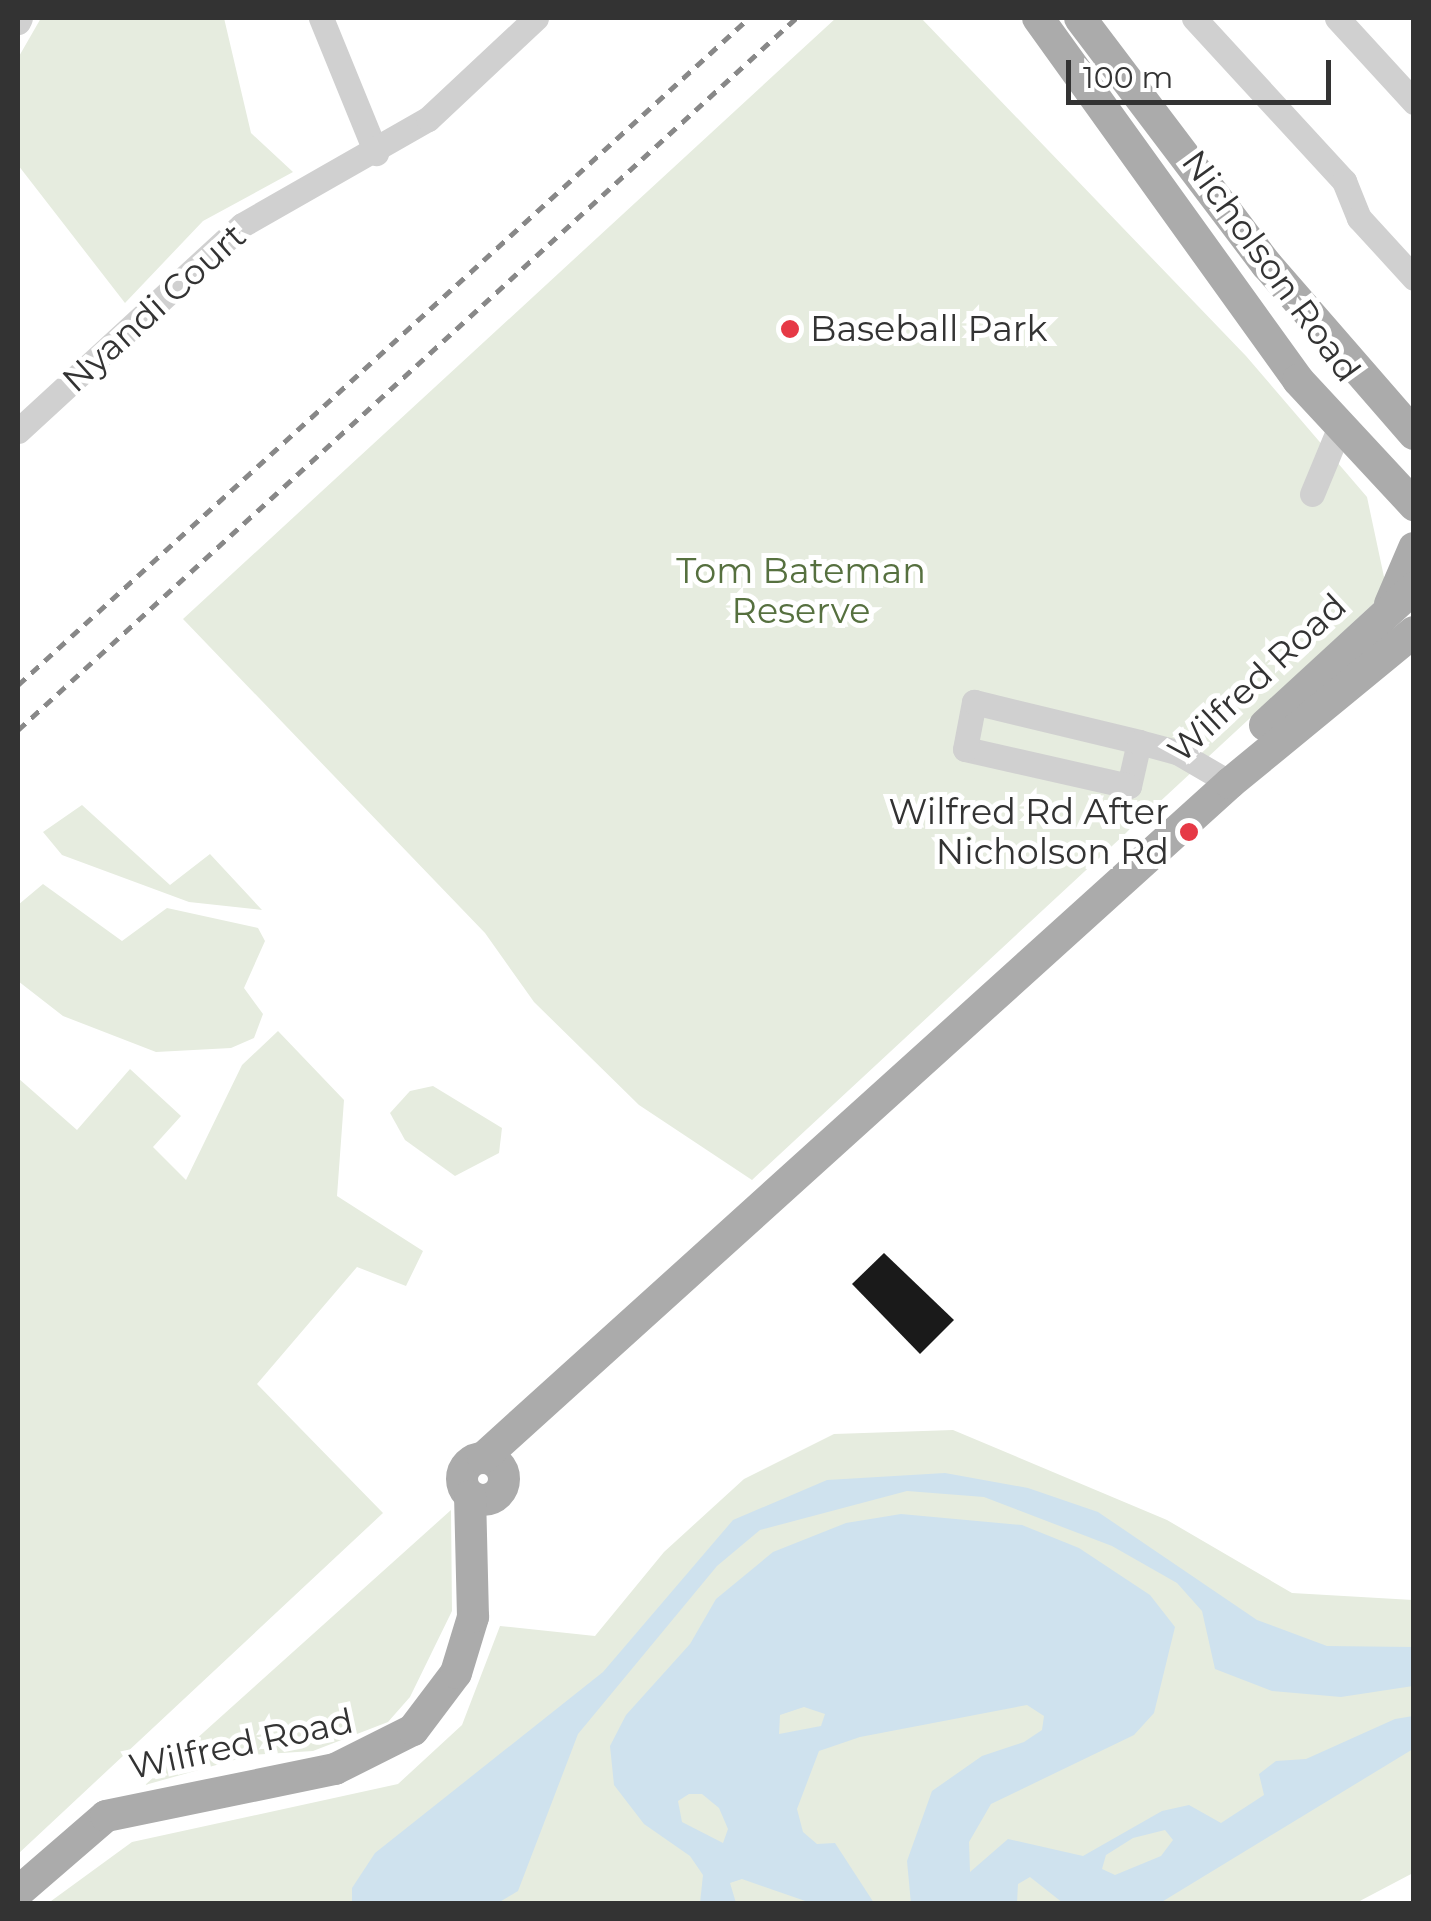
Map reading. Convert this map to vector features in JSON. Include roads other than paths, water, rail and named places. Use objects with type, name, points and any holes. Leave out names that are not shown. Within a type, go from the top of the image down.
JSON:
[{"type":"main road","name":"Nicholson Road","points":[[1038,18],[1226,284],[1410,506]]},
{"type":"main road","name":"Nicholson Road","points":[[1080,18],[1267,266],[1409,425]]},
{"type":"main road","points":[[1386,612],[1414,548]]},
{"type":"main road","name":"Wilfred Road","points":[[18,1892],[106,1816],[336,1769],[396,1745],[441,1699],[462,1657],[473,1617],[472,1538],[478,1498],[502,1489],[492,1464],[518,1434],[856,1120],[911,1078],[1414,588]]},
{"type":"main road","name":"Wilfred Road","points":[[1223,777],[1414,632]]},
{"type":"street","points":[[320,18],[376,153]]},
{"type":"street","name":"Nyandi Court","points":[[18,432],[242,225],[376,153],[428,118],[536,18]]},
{"type":"street","points":[[1194,18],[1344,182],[1359,218],[1414,278]]},
{"type":"street","points":[[1337,18],[1413,102]]},
{"type":"street","points":[[1312,494],[1340,424]]},
{"type":"street","points":[[1139,742],[1128,786],[965,749],[974,702],[1139,742],[1223,777]]},
{"type":"water","points":[[945,1473],[1028,1488],[1098,1512],[1257,1620],[1327,1646],[1413,1647],[1413,1686],[1341,1697],[1272,1691],[1215,1669],[1202,1611],[1177,1583],[1112,1546],[984,1497],[907,1491],[760,1530],[717,1566],[578,1734],[518,1891],[498,1903],[352,1903],[352,1888],[375,1853],[603,1672],[733,1520],[827,1480]]},
{"type":"water","points":[[901,1514],[1022,1525],[1079,1548],[1150,1595],[1175,1627],[1154,1713],[1134,1735],[991,1804],[969,1842],[970,1872],[1008,1839],[1083,1856],[1162,1811],[1189,1805],[1221,1823],[1264,1795],[1259,1774],[1276,1761],[1306,1759],[1395,1719],[1413,1716],[1413,1749],[1160,1903],[1063,1903],[1030,1877],[1018,1884],[1017,1903],[911,1904],[907,1861],[932,1791],[982,1756],[1024,1742],[1042,1730],[1044,1716],[1027,1705],[860,1737],[819,1751],[797,1809],[803,1832],[817,1844],[835,1843],[874,1903],[811,1903],[742,1879],[730,1883],[736,1903],[700,1903],[703,1875],[690,1856],[644,1824],[614,1785],[610,1746],[626,1715],[690,1644],[716,1599],[773,1552],[846,1523]],"holes":[[[804,1707],[825,1714],[821,1726],[779,1734],[780,1715]],[[689,1794],[702,1794],[719,1808],[728,1829],[723,1843],[682,1822],[678,1801]],[[1165,1830],[1173,1840],[1161,1856],[1115,1875],[1102,1869],[1106,1855],[1133,1838]]]},
{"type":"railway","points":[[18,685],[749,18]]},
{"type":"railway","points":[[18,730],[796,18]]},
{"type":"place","name":"Baseball Park","points":[[790,329]]},
{"type":"place","name":"Wilfred Rd After Nicholson Rd","points":[[1189,832]]},
{"type":"park label","name":"Tom Bateman Reserve","points":[[801,591]]}]
